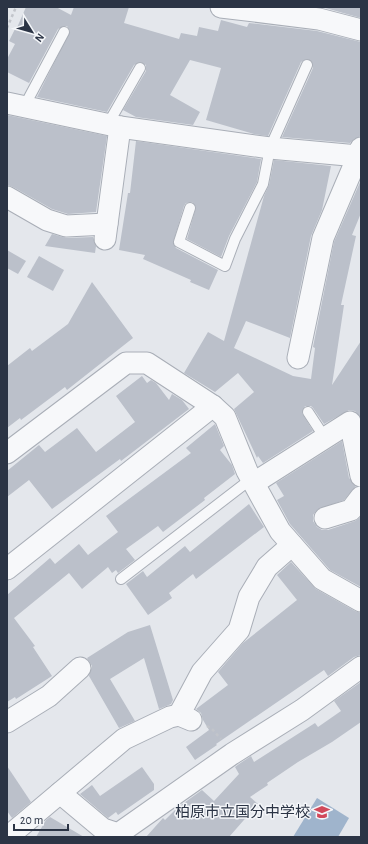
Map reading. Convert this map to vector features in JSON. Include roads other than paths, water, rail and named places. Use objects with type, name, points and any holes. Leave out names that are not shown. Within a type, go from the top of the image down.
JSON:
[{"type":"street","points":[[221,7],[319,19],[361,30]]},
{"type":"street","points":[[16,105],[114,126],[270,148],[359,152],[323,238],[298,358]]},
{"type":"street","points":[[7,197],[47,220],[66,226],[106,231],[114,126]]},
{"type":"street","points":[[7,453],[126,363],[147,363],[213,406],[225,417],[253,481],[280,531],[322,579],[361,601]]},
{"type":"street","points":[[7,569],[213,406]]},
{"type":"street","points":[[253,481],[350,422],[361,476]]},
{"type":"street","points":[[325,518],[351,510],[361,498]]},
{"type":"street","points":[[8,834],[60,793],[124,739],[170,717],[185,717],[202,672],[240,630],[249,597],[267,567],[292,545]]},
{"type":"street","points":[[60,793],[103,829],[118,834],[232,754],[302,710],[361,667]]},
{"type":"street","points":[[7,722],[49,696],[80,668]]},
{"type":"lane","points":[[16,105],[64,32]]},
{"type":"lane","points":[[190,208],[179,242],[225,266],[235,239],[263,184],[270,148],[307,65]]},
{"type":"lane","points":[[114,126],[140,68]]},
{"type":"lane","points":[[308,412],[325,438]]},
{"type":"lane","points":[[121,579],[253,481]]},
{"type":"water","points":[[317,798],[349,818],[338,837],[293,837]]},
{"type":"place","name":"柏原市立国分中学校","points":[[322,812]]}]
